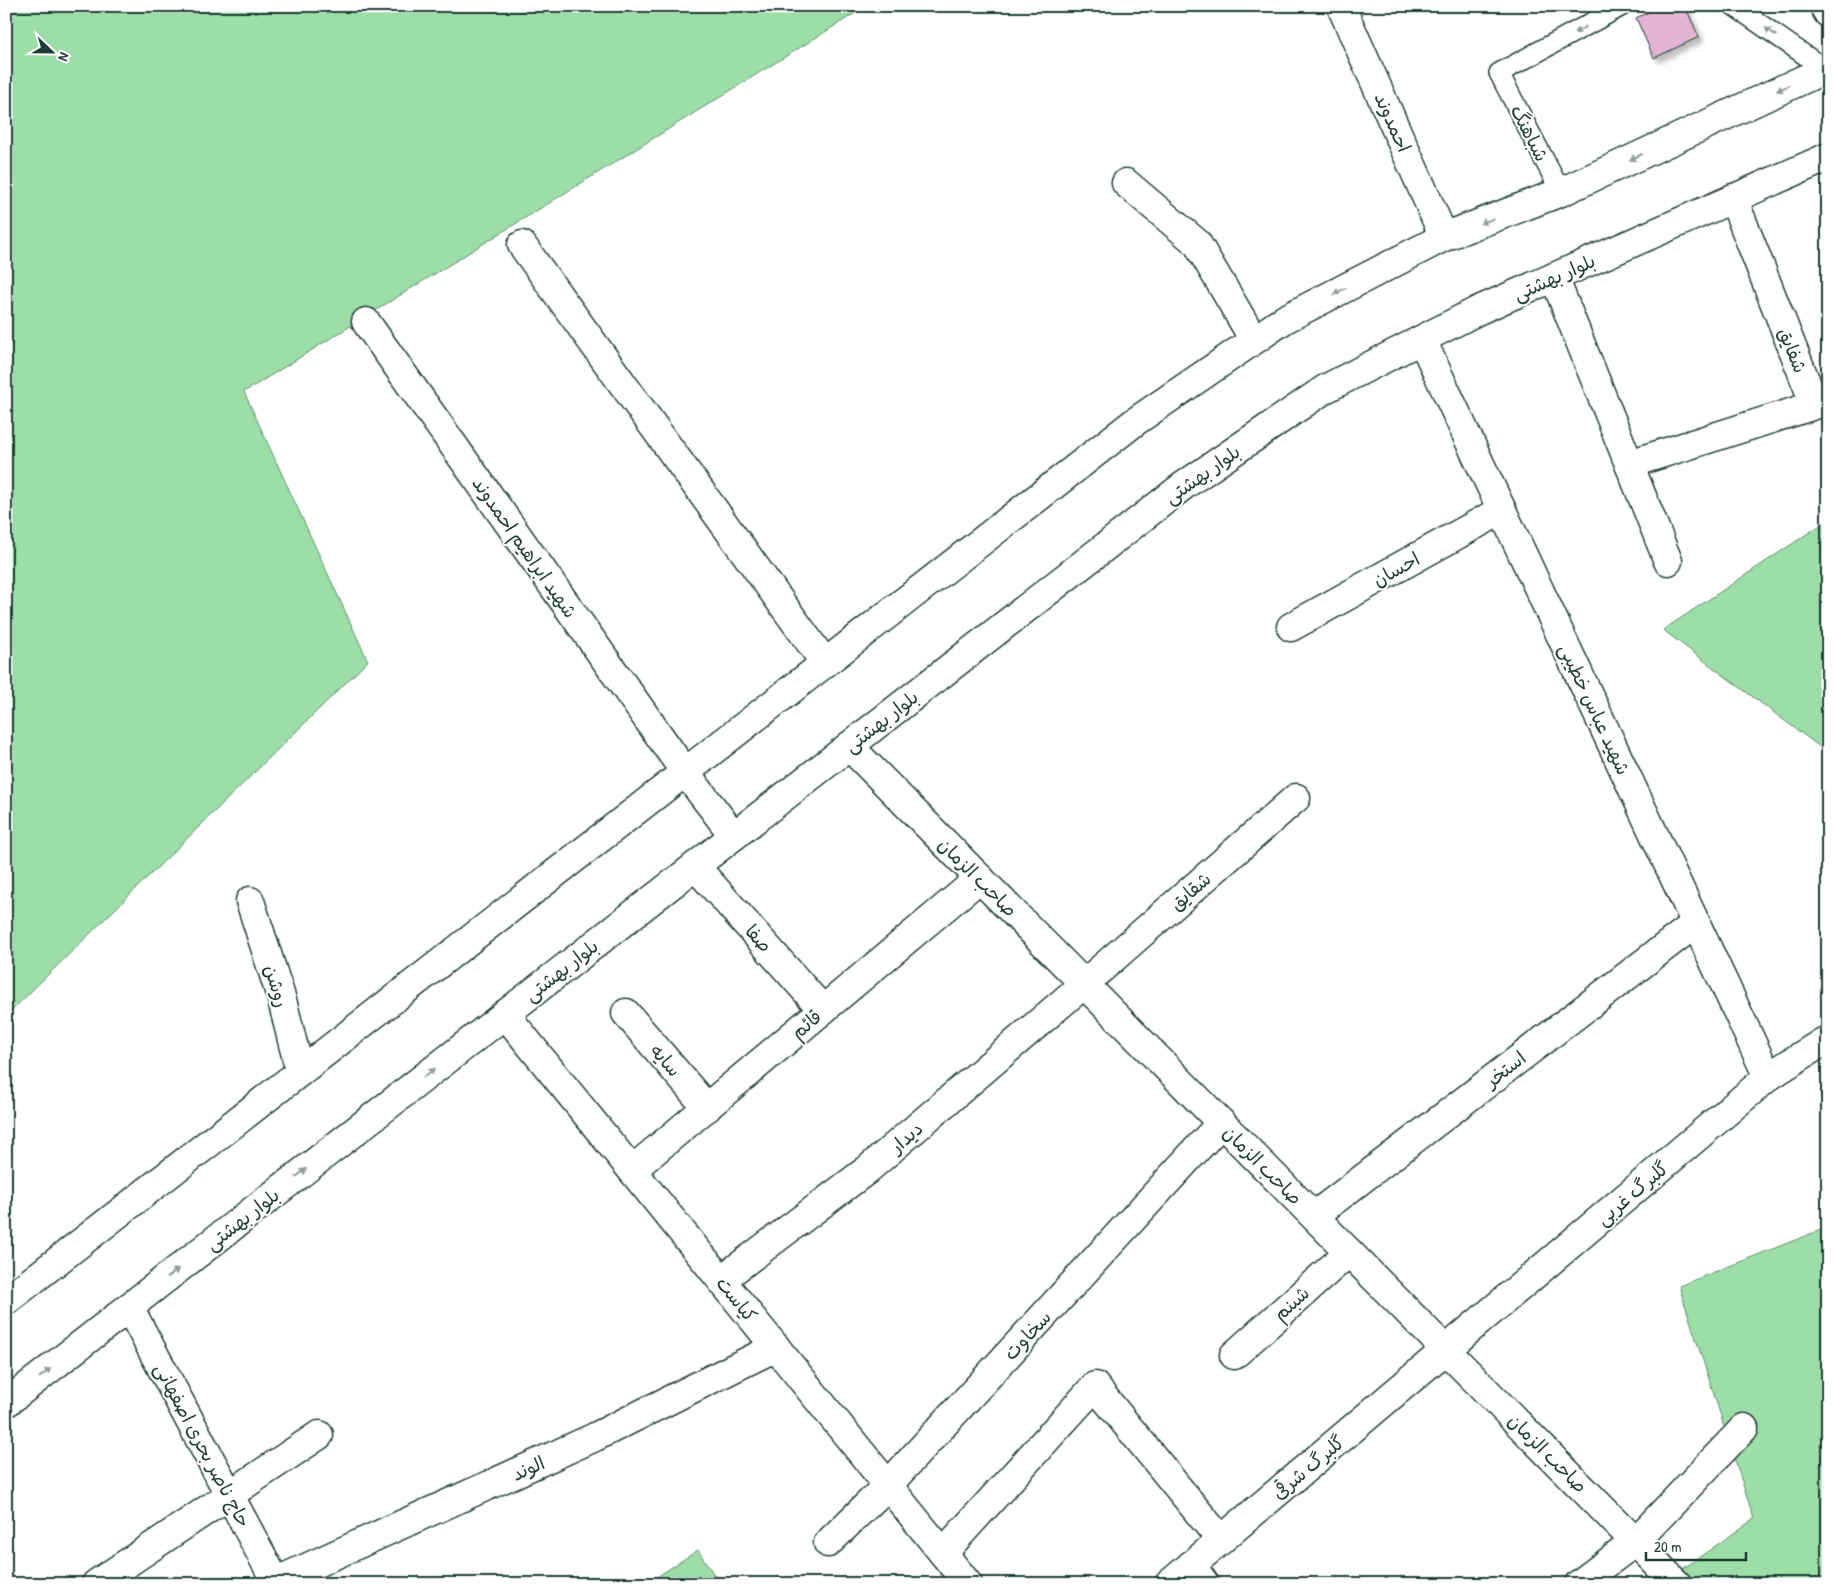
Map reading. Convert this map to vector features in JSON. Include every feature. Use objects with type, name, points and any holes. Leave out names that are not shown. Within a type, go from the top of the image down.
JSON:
[{"type":"street","name":"احمدوند","points":[[1341,6],[1444,237]]},
{"type":"street","points":[[1824,6],[1828,13]]},
{"type":"street","points":[[6,1301],[1136,421],[1285,319],[1444,237],[1561,192],[1826,69]]},
{"type":"street","name":"بلوار بهشتی","points":[[6,1403],[1183,486],[1325,389],[1479,310],[1828,157]]},
{"type":"street","points":[[1126,183],[1197,244],[1254,340]]},
{"type":"street","name":"شفایق","points":[[1629,464],[1821,403],[1733,198]]},
{"type":"street","points":[[522,246],[825,663]]},
{"type":"street","points":[[1554,277],[1668,561]]},
{"type":"street","name":"شهید ابراهیم احمدوند","points":[[366,322],[685,772],[734,836]]},
{"type":"street","name":"شهید عباس خطیبی","points":[[1422,340],[1768,1078]]},
{"type":"street","name":"احسان","points":[[1291,627],[1502,510]]},
{"type":"street","name":"صاحب الزمان","points":[[849,746],[1677,1584]]},
{"type":"street","name":"شقایق","points":[[1084,984],[1296,798]]},
{"type":"street","name":"صفا","points":[[695,866],[823,1010]]},
{"type":"street","name":"قائم","points":[[632,1170],[980,878]]},
{"type":"street","name":"روشن","points":[[250,901],[282,1000],[300,1072]]},
{"type":"street","name":"استخر","points":[[1314,1216],[1696,922]]},
{"type":"street","name":"دیدار","points":[[721,1280],[867,1170],[1084,984]]},
{"type":"street","name":"سایه","points":[[626,1013],[707,1108]]},
{"type":"street","name":"کیاست","points":[[505,1014],[968,1584]]},
{"type":"street","name":"گلبرگ غربی","points":[[1446,1351],[1768,1078],[1823,1042]]},
{"type":"street","name":"سخاوت","points":[[828,1543],[888,1485],[1221,1123]]},
{"type":"street","name":"شبنم","points":[[1234,1355],[1348,1252]]},
{"type":"street","name":"حاج ناصر بحری اصفهانی","points":[[129,1307],[277,1583]]},
{"type":"street","name":"الوند","points":[[277,1583],[595,1437],[776,1347]]},
{"type":"street","name":"گلبرگ شرقی","points":[[1168,1584],[1198,1574],[1221,1540],[1446,1351]]},
{"type":"street","points":[[943,1553],[1095,1386],[1221,1540]]},
{"type":"street","points":[[1579,1584],[1635,1542],[1744,1428]]},
{"type":"street","points":[[96,1584],[319,1435]]},
{"type":"lane","name":"شباهنگ","points":[[1561,192],[1499,73],[1622,6]]},
{"type":"lane","points":[[1734,6],[1826,69]]},
{"type":"green space","points":[[6,6],[867,6],[244,392],[368,661],[6,1016]]},
{"type":"green space","points":[[1828,520],[1828,753],[1663,630]]},
{"type":"green space","points":[[1828,1227],[1828,1584],[1661,1584],[1754,1519],[1679,1286]]},
{"type":"green space","points":[[698,1550],[720,1584],[646,1584]]},
{"type":"building","points":[[1661,6],[1685,6],[1699,37],[1654,58],[1636,18]]}]
